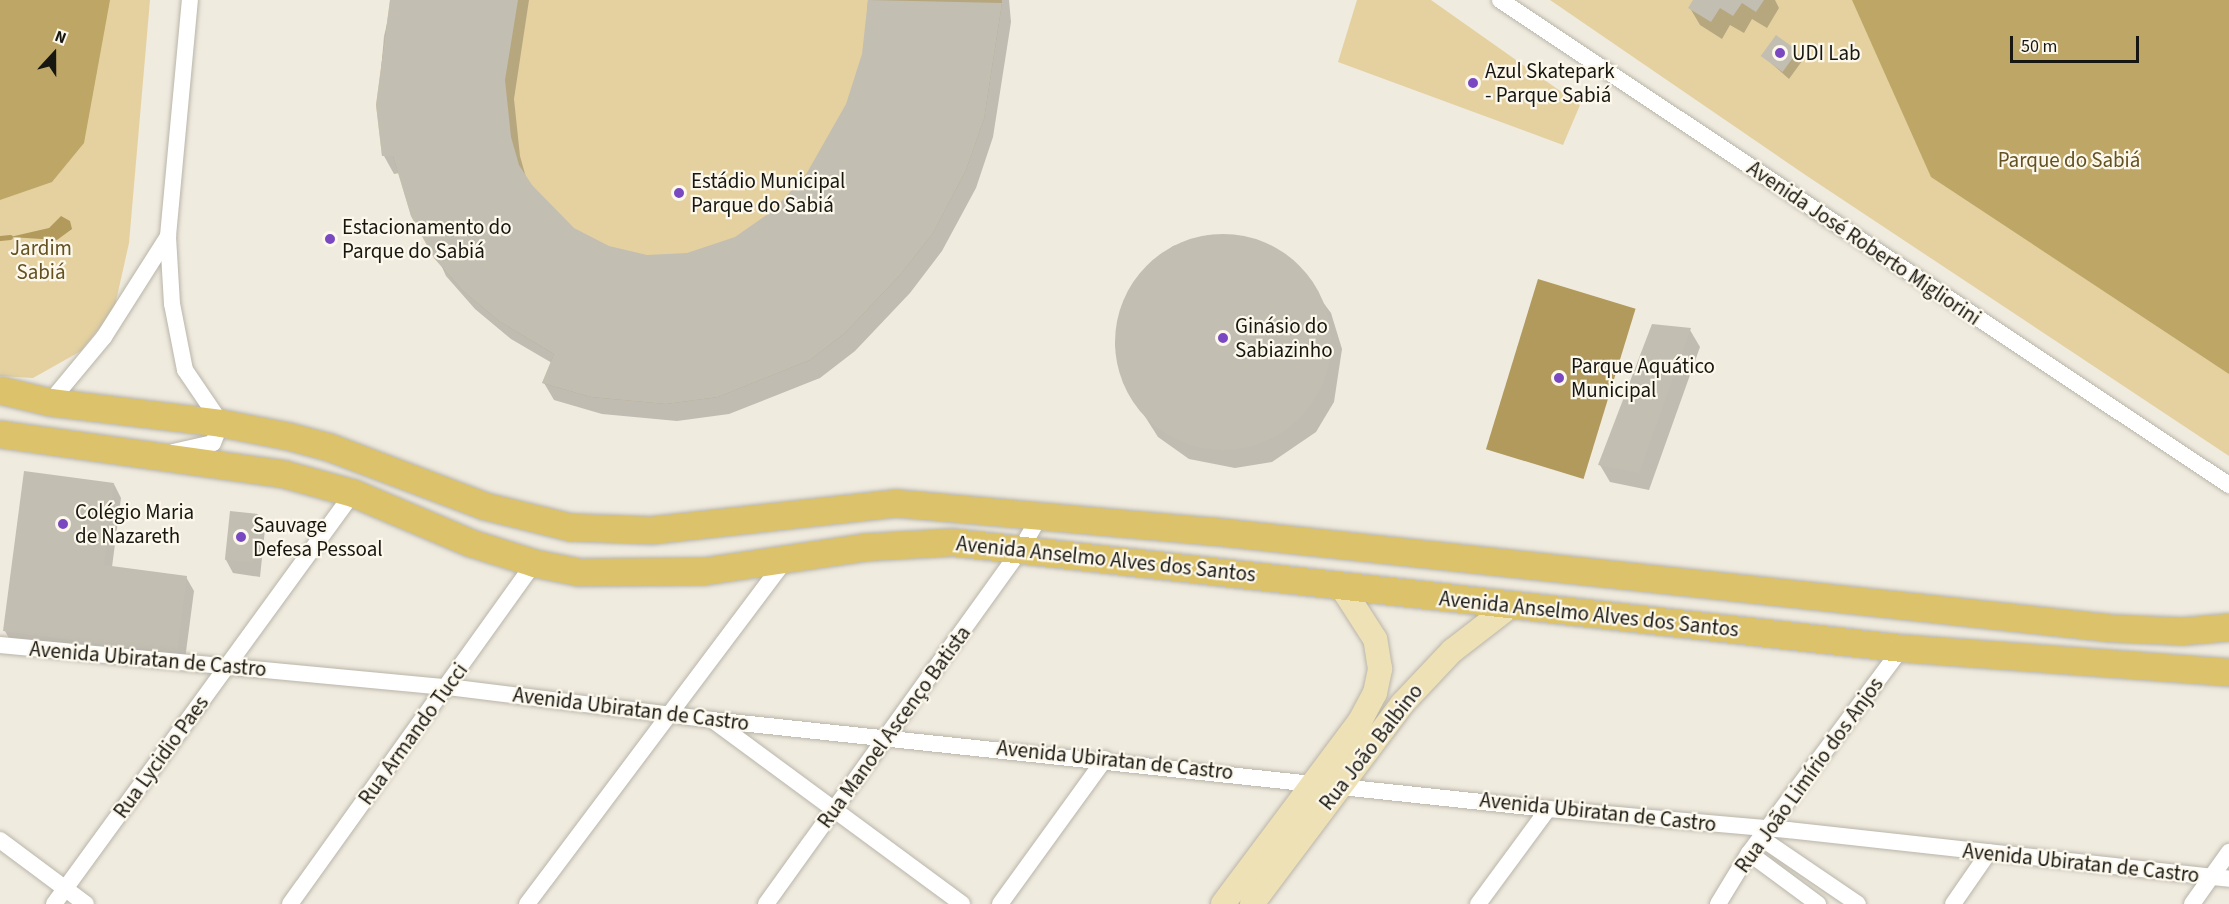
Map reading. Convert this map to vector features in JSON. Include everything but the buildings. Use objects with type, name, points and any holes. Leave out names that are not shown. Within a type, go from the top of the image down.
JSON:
[{"type":"main road","name":"Avenida Anselmo Alves dos Santos","points":[[0,390],[50,402],[221,423],[329,447],[484,506],[570,527],[651,530],[881,502],[1041,514],[2112,628],[2182,631],[2229,627]]},
{"type":"main road","name":"Avenida Anselmo Alves dos Santos","points":[[0,434],[284,474],[353,493],[471,543],[534,563],[579,572],[648,574],[704,571],[918,542],[1021,549],[1509,607],[1902,648],[2108,661],[2229,672]]},
{"type":"main road","name":"Rua João Balbino","points":[[1223,904],[1368,708],[1380,669],[1376,639],[1341,586]]},
{"type":"main road","name":"Rua João Balbino","points":[[1252,904],[1428,674],[1509,607]]},
{"type":"main road","points":[[2108,661],[2104,643],[2112,628]]},
{"type":"street","points":[[152,455],[213,442],[221,423],[197,390],[179,352],[168,236],[190,0]]},
{"type":"street","name":"Avenida José Roberto Migliorini","points":[[1500,0],[2229,485]]},
{"type":"street","points":[[50,402],[104,337],[168,236]]},
{"type":"street","name":"Rua Lycidio Paes","points":[[54,904],[353,493]]},
{"type":"street","name":"Rua Manoel Ascenço Batista","points":[[766,904],[1021,549],[1041,514]]},
{"type":"street","points":[[527,904],[669,712],[740,625],[785,560]]},
{"type":"street","name":"Rua Armando Tucci","points":[[290,904],[448,687],[534,563]]},
{"type":"street","name":"Avenida Ubiratan de Castro","points":[[2,648],[448,687],[669,712],[712,720],[1104,759],[1765,833],[1989,852],[2229,879]]},
{"type":"street","name":"Rua João Limírio dos Anjos","points":[[1718,904],[1749,853],[1902,648]]},
{"type":"street","points":[[712,720],[962,904]]},
{"type":"street","points":[[1000,904],[1104,759]]},
{"type":"street","points":[[1478,904],[1548,809]]},
{"type":"street","points":[[1765,833],[1858,904]]},
{"type":"street","points":[[0,840],[86,904]]},
{"type":"street","points":[[1953,904],[1989,852]]},
{"type":"street","points":[[2192,904],[2229,852]]},
{"type":"street","points":[[1749,853],[1818,904]]},
{"type":"green space","name":"Jardim Sabiá","points":[[0,0],[150,0],[129,243],[114,310],[81,351],[33,378],[0,376]]},
{"type":"green space","points":[[0,0],[110,0],[84,143],[52,182],[0,200]]},
{"type":"green space","name":"Estádio Municipal Parque do Sabiá","points":[[390,0],[1002,0],[1002,3],[984,119],[966,170],[933,233],[900,275],[845,333],[810,360],[718,397],[666,404],[591,397],[542,383],[554,354],[499,321],[463,291],[434,258],[411,216],[393,156],[382,156],[376,105]]},
{"type":"green space","name":"Azul Skatepark - Parque Sabiá","points":[[1357,0],[1431,0],[1580,105],[1563,145],[1338,62]]},
{"type":"green space","name":"Parque do Sabiá","points":[[1550,0],[2229,0],[2229,456],[1807,176]]},
{"type":"green space","points":[[1852,0],[2229,0],[2229,374],[1931,177]]},
{"type":"shaded area","points":[[61,216],[70,221],[72,229],[57,240],[10,237],[49,228]]},
{"type":"shaded area","name":"Parque Aquático Municipal","points":[[1538,279],[1636,309],[1584,479],[1486,449]]},
{"type":"waterway","points":[[0,238],[10,237]]},
{"type":"place","name":"UDI Lab","points":[[1780,53]]},
{"type":"place","name":"Azul Skatepark - Parque Sabiá","points":[[1473,83]]},
{"type":"place","name":"Estádio Municipal Parque do Sabiá","points":[[679,193]]},
{"type":"place","name":"Estacionamento do Parque do Sabiá","points":[[330,239]]},
{"type":"place","name":"Ginásio do Sabiazinho","points":[[1223,338]]},
{"type":"place","name":"Parque Aquático Municipal","points":[[1559,378]]},
{"type":"place","name":"Colégio Maria de Nazareth","points":[[63,524]]},
{"type":"place","name":"Sauvage Defesa Pessoal","points":[[241,537]]}]
